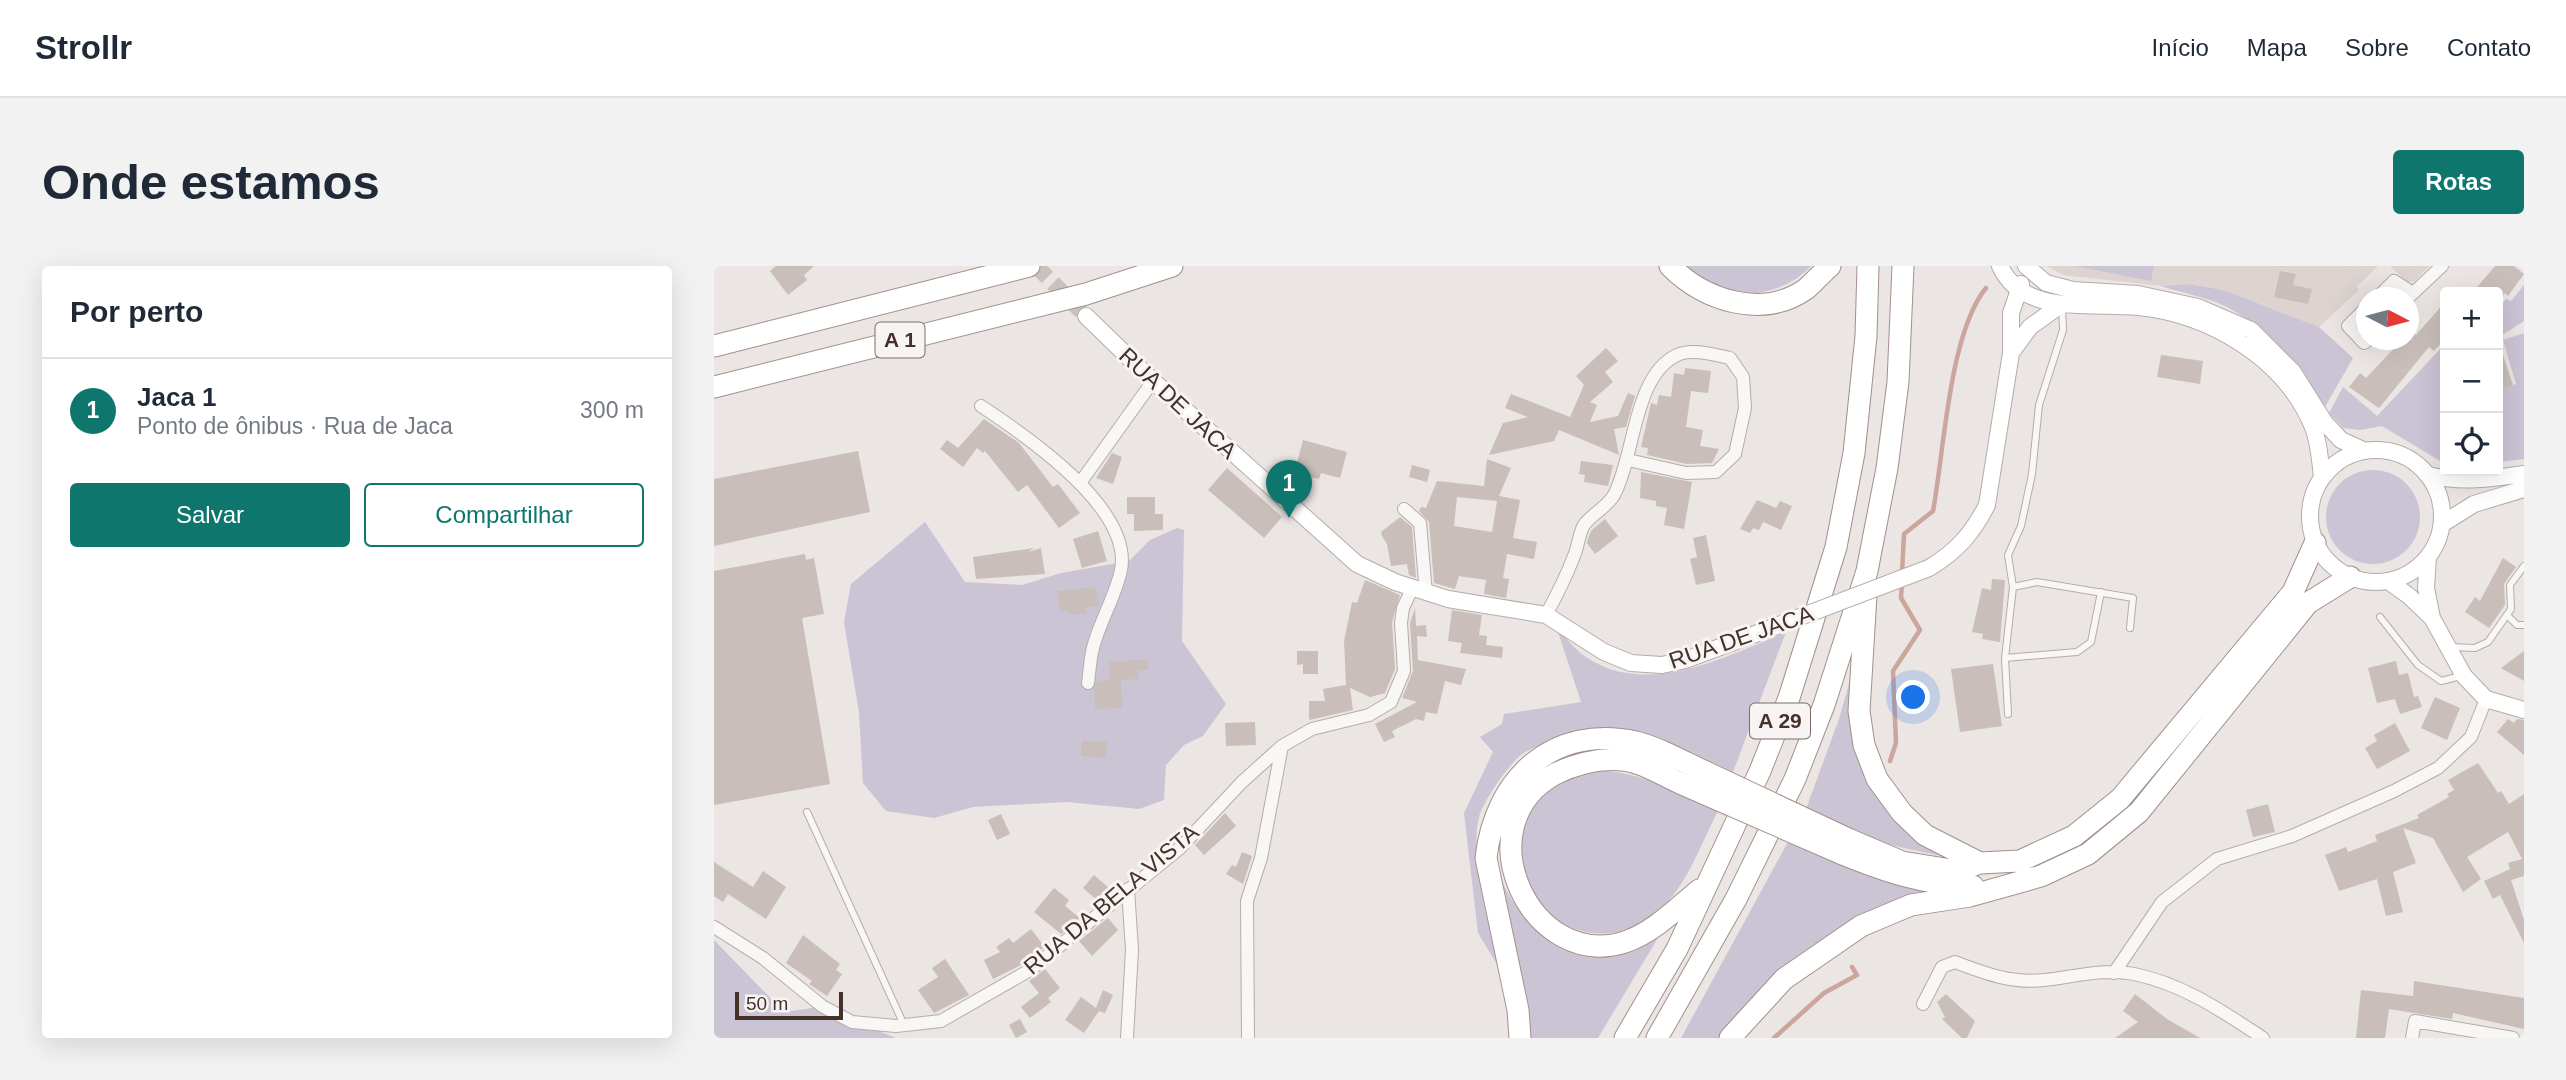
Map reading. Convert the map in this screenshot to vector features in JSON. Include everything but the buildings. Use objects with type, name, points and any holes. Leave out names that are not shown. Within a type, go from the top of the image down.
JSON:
[{"type":"highway","name":"A 1","points":[[714,346],[1029,266]]},
{"type":"highway","name":"A 1","points":[[714,387],[1086,293],[1172,266]]},
{"type":"highway","points":[[1670,266],[1699,289],[1731,304],[1770,302],[1804,290],[1830,266]]},
{"type":"highway","name":"A 29","points":[[1625,1038],[1677,949],[1704,886],[1760,771],[1789,698],[1836,547],[1854,453],[1861,396],[1868,266]]},
{"type":"highway","name":"A 29","points":[[1657,1038],[1737,899],[1796,779],[1824,705],[1867,571],[1887,468],[1898,382],[1903,266]]},
{"type":"highway","points":[[1844,846],[1902,862],[1958,872],[1980,863],[2020,861],[2074,836],[2120,799],[2293,592],[2315,543]]},
{"type":"highway","points":[[1867,571],[1859,711],[1864,745],[1877,779],[1902,813],[1925,835],[1980,863]]},
{"type":"highway","points":[[1730,1038],[1784,979],[1861,926],[1911,905],[1970,896],[2041,876],[2088,854],[2139,812],[2308,603],[2350,577]]},
{"type":"highway","points":[[1520,1038],[1518,1010],[1486,858],[1489,832],[1497,807],[1527,768],[1543,755],[1570,744],[1605,739],[1635,742],[1686,774],[1844,846],[1894,875],[1930,884],[1994,888]]},
{"type":"highway","points":[[1686,774],[1625,760],[1570,766],[1538,784],[1524,801],[1515,817],[1509,842],[1510,864],[1517,886],[1530,907],[1549,926],[1585,943],[1623,943],[1648,932],[1704,886]]},
{"type":"street","points":[[2000,266],[2021,292],[2033,298],[2062,304],[2142,307],[2193,318],[2232,337],[2286,383],[2312,425],[2322,477]]},
{"type":"street","name":"RUA DE JACA","points":[[1086,316],[1153,382],[1357,564],[1419,591],[1522,613],[1546,614],[1604,652],[1646,666],[1685,660],[1929,568],[1955,552],[1978,523],[1987,505],[2011,353],[2011,313],[2021,292],[2021,266]]},
{"type":"street","points":[[2026,266],[2043,281],[2073,290],[2138,294],[2198,306],[2251,330],[2292,372],[2325,423],[2341,440],[2363,450]]},
{"type":"street","points":[[2419,288],[2442,266]]},
{"type":"street","points":[[2021,292],[2043,281]]},
{"type":"street","points":[[2388,287],[2394,281],[2401,287]]},
{"type":"street","name":"RUA DE JACA","points":[[2011,353],[2030,327],[2062,304]]},
{"type":"street","points":[[2356,318],[2348,326],[2356,334]]},
{"type":"street","points":[[1546,614],[1564,582],[1583,526],[1613,498],[1628,460],[1645,396],[1657,371],[1678,355],[1702,353],[1730,358],[1742,377],[1745,408],[1735,454],[1716,472],[1686,473],[1628,460]]},
{"type":"street","points":[[1080,483],[1153,382]]},
{"type":"street","points":[[981,406],[1034,441],[1080,483],[1104,512],[1121,550],[1121,570],[1093,644],[1088,683]]},
{"type":"street","points":[[2428,557],[2410,573],[2388,582],[2369,582],[2350,577],[2336,569],[2315,543],[2310,509],[2322,477],[2333,465],[2363,450],[2381,449],[2399,453],[2415,462],[2428,475],[2440,498],[2442,524],[2428,557],[2426,588],[2432,618]]},
{"type":"street","points":[[2428,475],[2452,481],[2523,486]]},
{"type":"street","points":[[2442,524],[2474,504],[2523,486]]},
{"type":"street","points":[[1404,509],[1420,523],[1419,591]]},
{"type":"street","points":[[2388,582],[2409,596],[2432,618],[2464,676],[2486,699],[2524,710]]},
{"type":"street","name":"RUA DA BELA VISTA","points":[[714,928],[763,958],[822,1006],[852,1021],[904,1025],[941,1021],[984,999],[1030,970],[1180,848],[1241,782],[1282,746],[1312,729],[1369,715],[1391,702],[1404,671],[1401,624],[1403,608],[1419,591]]},
{"type":"street","points":[[2114,973],[2162,902],[2217,859],[2292,836],[2394,791],[2438,768],[2471,737],[2486,699]]},
{"type":"street","points":[[1248,1038],[1247,901],[1261,858],[1282,746]]},
{"type":"street","points":[[1127,1038],[1132,950],[1128,889]]},
{"type":"street","points":[[1923,1004],[1942,967],[1955,962],[1991,975],[2022,981],[2088,973],[2132,973],[2181,988],[2263,1038]]},
{"type":"street","points":[[2412,1038],[2415,1021],[2513,1038]]},
{"type":"lane","points":[[2008,714],[2005,658],[2013,587],[2008,555],[2024,513],[2032,474],[2039,405],[2063,330],[2062,304]]},
{"type":"lane","points":[[2448,647],[2475,648],[2488,642],[2511,609],[2510,585],[2524,566]]},
{"type":"lane","points":[[2013,587],[2037,582],[2133,598],[2130,628]]},
{"type":"lane","points":[[2005,658],[2077,652],[2091,642],[2101,593]]},
{"type":"lane","points":[[2507,614],[2517,625],[2524,625]]},
{"type":"lane","points":[[2380,617],[2418,665],[2441,681],[2464,676]]},
{"type":"lane","points":[[807,812],[904,1025]]},
{"type":"shaded area","points":[[1681,266],[1811,266],[1780,287],[1743,293],[1714,287]]},
{"type":"shaded area","points":[[2047,266],[2378,266],[2356,287],[2356,293],[2319,327],[2224,290],[2189,284],[2161,286],[2063,275]]},
{"type":"shaded area","points":[[2074,266],[2154,266],[2151,281]]},
{"type":"shaded area","points":[[2390,266],[2429,266],[2415,281],[2407,282]]},
{"type":"shaded area","points":[[2188,284],[2224,290],[2319,327],[2353,358],[2325,407],[2279,347],[2250,322],[2218,303],[2161,286]]},
{"type":"shaded area","points":[[2524,285],[2524,321],[2503,334],[2503,303],[2506,299],[2511,301]]},
{"type":"shaded area","points":[[2524,333],[2524,459],[2503,461],[2503,388],[2516,384],[2503,340]]},
{"type":"shaded area","points":[[2440,349],[2440,461],[2382,426],[2360,430],[2343,428],[2329,413],[2343,387],[2377,416]]},
{"type":"shaded area","points":[[2373,470],[2391,474],[2406,484],[2416,499],[2420,517],[2416,535],[2406,550],[2391,560],[2373,564],[2355,560],[2340,550],[2330,535],[2326,517],[2330,499],[2340,484],[2355,474]]},
{"type":"shaded area","points":[[925,522],[965,582],[1022,585],[1061,573],[1129,561],[1150,540],[1177,528],[1184,530],[1182,641],[1226,704],[1203,736],[1184,745],[1166,765],[1164,800],[1139,809],[1067,802],[973,807],[934,818],[886,811],[863,783],[859,712],[844,622],[851,584]]},
{"type":"shaded area","points":[[1557,629],[1589,659],[1612,670],[1637,674],[1688,669],[1739,652],[1786,632],[1733,772],[1659,739],[1612,728],[1592,729],[1552,740],[1521,755],[1510,767],[1485,802],[1477,833],[1482,891],[1498,966],[1478,933],[1464,813],[1493,752],[1480,737],[1502,724],[1504,714],[1581,702]]},
{"type":"shaded area","points":[[1857,656],[1871,785],[1891,815],[1950,858],[1886,844],[1806,809],[1839,719]]},
{"type":"shaded area","points":[[1584,770],[1637,777],[1719,809],[1676,892],[1655,914],[1618,932],[1583,931],[1553,916],[1531,891],[1520,859],[1523,826],[1543,795]]},
{"type":"shaded area","points":[[1789,840],[1949,891],[1869,915],[1722,1038],[1681,1038]]},
{"type":"shaded area","points":[[1500,878],[1524,917],[1550,940],[1568,945],[1659,936],[1598,1038],[1526,1038]]},
{"type":"shaded area","points":[[714,940],[784,1012],[820,1007],[896,1038],[714,1038]]},
{"type":"waterway","points":[[1902,573],[1904,534],[1933,511],[1956,363],[1974,308],[1986,288]]},
{"type":"waterway","points":[[1890,761],[1896,743],[1893,671],[1920,630],[1901,598],[1902,581]]},
{"type":"waterway","points":[[1774,1038],[1824,993],[1857,975],[1852,967]]},
{"type":"tunnel","points":[[1036,266],[1086,316]]},
{"type":"place","name":"Jaca 1","points":[[1289,518]]}]
